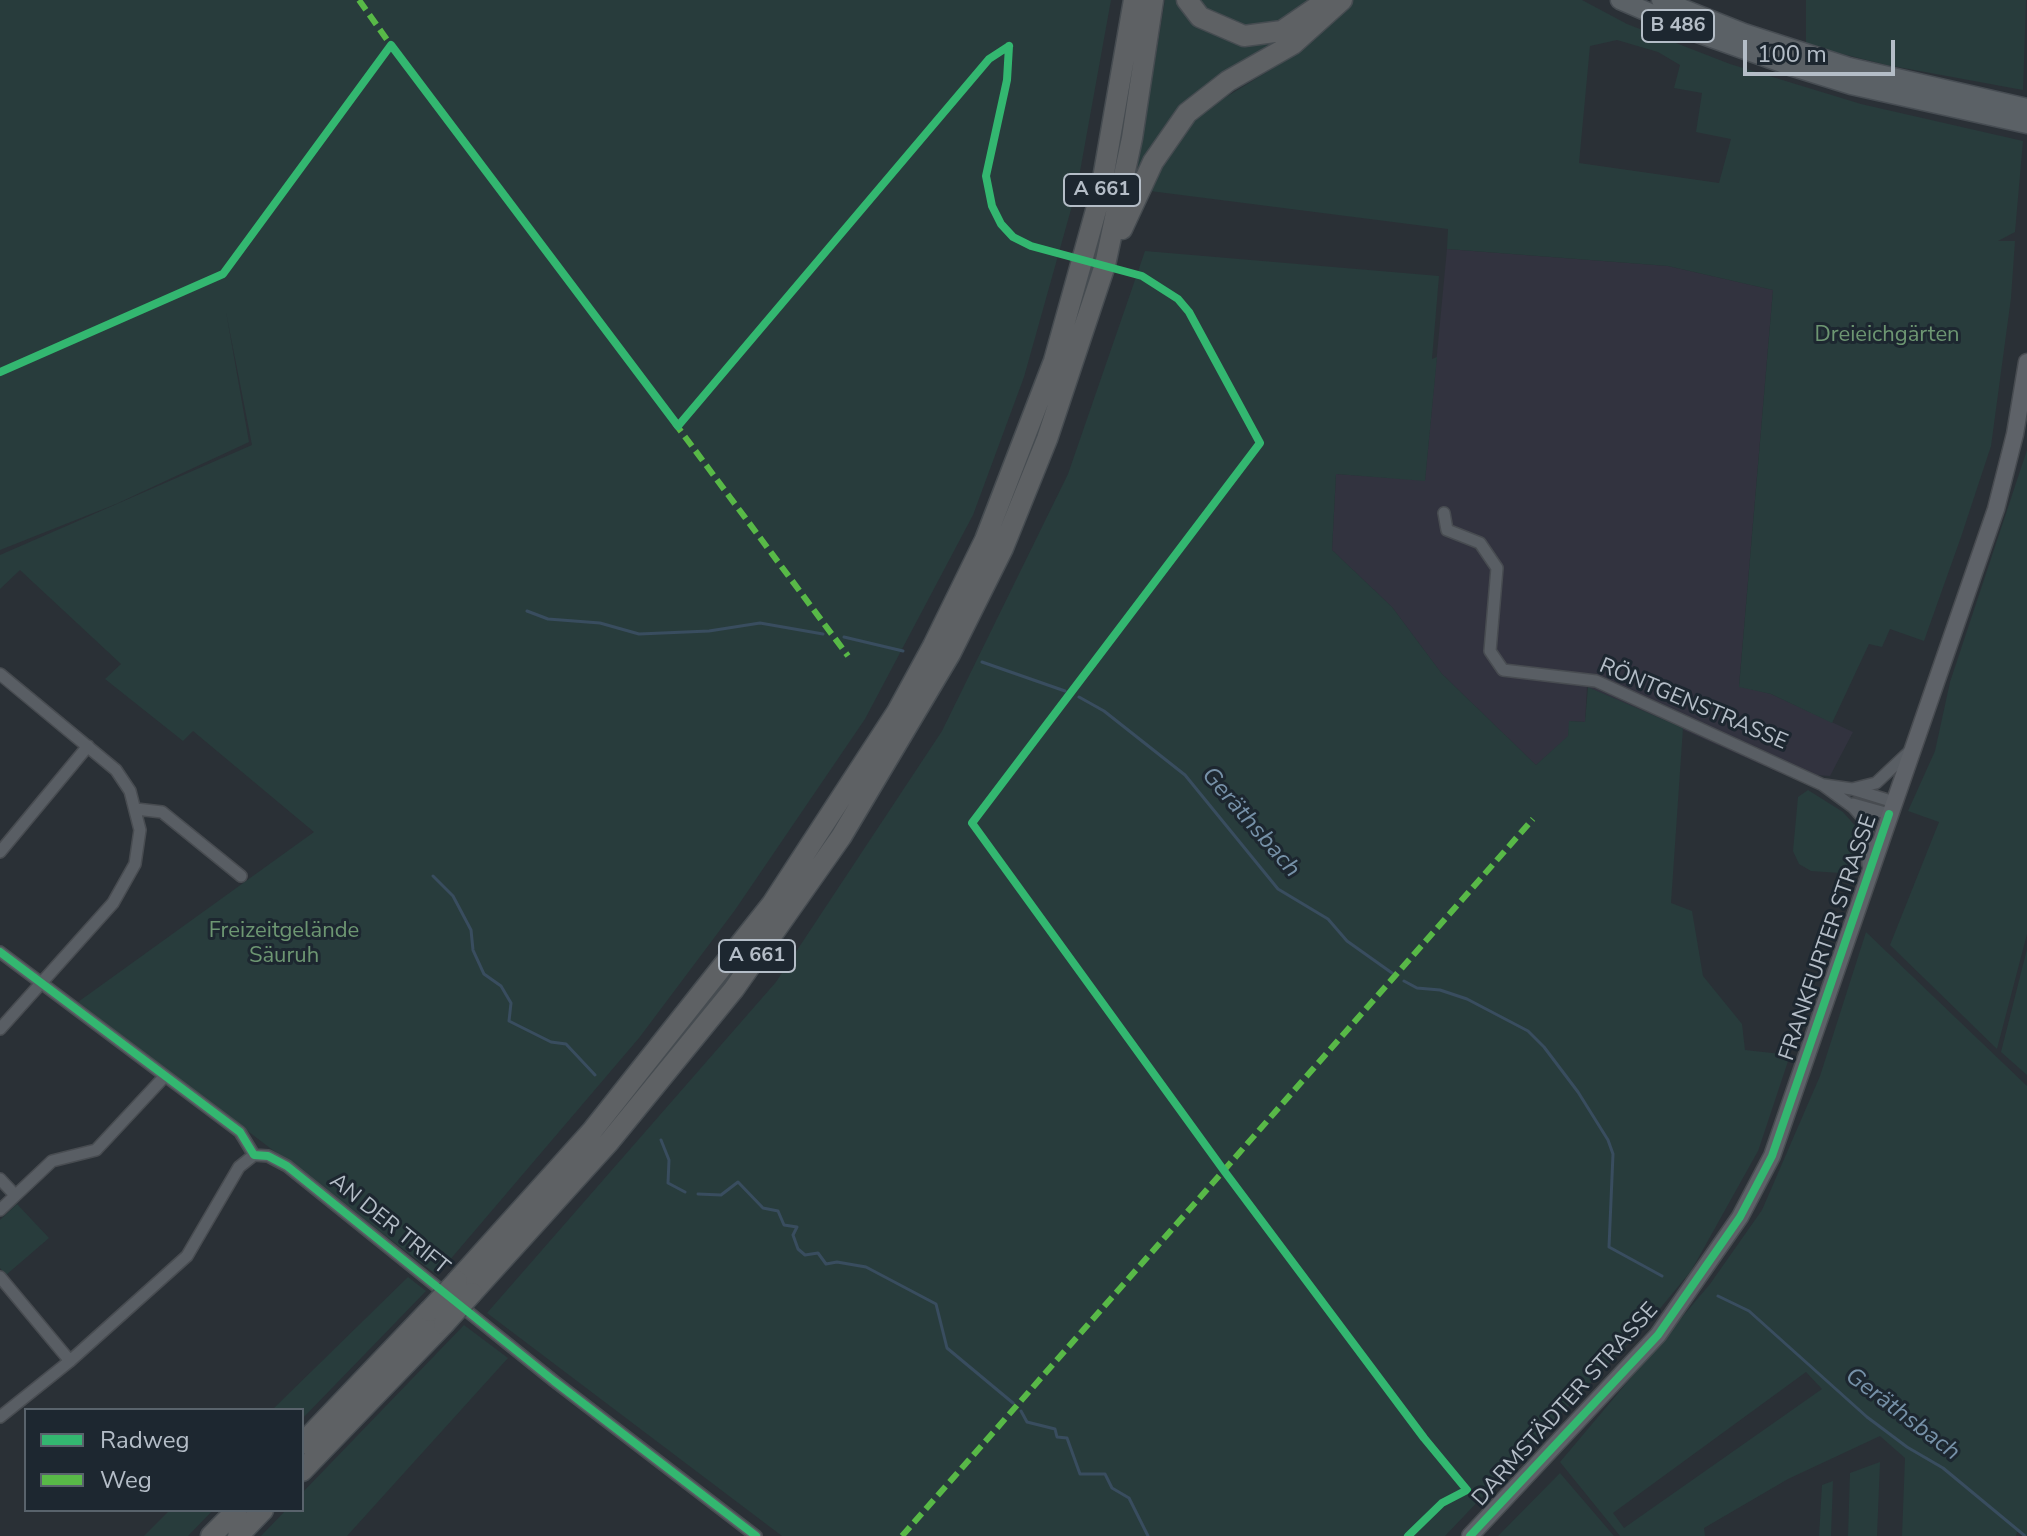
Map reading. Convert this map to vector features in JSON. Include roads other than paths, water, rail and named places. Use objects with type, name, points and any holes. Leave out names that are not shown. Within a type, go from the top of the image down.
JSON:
[{"type":"highway","name":"A 661","points":[[304,1469],[436,1317],[675,1064],[789,914],[913,721],[1003,548],[1047,439],[1105,265],[1135,125],[1153,0]]},
{"type":"highway","points":[[1187,0],[1200,17],[1214,25],[1244,36],[1258,36],[1291,26],[1326,0]]},
{"type":"highway","name":"A 661","points":[[1105,265],[1165,141],[1197,104],[1228,81],[1293,44],[1342,0]]},
{"type":"highway","name":"A 661","points":[[464,1287],[602,1120],[772,904],[897,712],[933,646],[985,540],[1054,361],[1100,196],[1132,5]]},
{"type":"highway","name":"A 661","points":[[304,1442],[436,1317]]},
{"type":"highway","points":[[211,1536],[235,1512]]},
{"type":"highway","points":[[238,1536],[261,1512]]},
{"type":"main road","name":"B 486","points":[[1620,0],[1692,31],[1793,67],[1882,92],[2027,124]]},
{"type":"main road","name":"B 486","points":[[1661,0],[1744,33],[1849,67],[2027,108]]},
{"type":"main road","name":"FRANKFURTER STRASSE","points":[[1798,1085],[1868,873],[1996,509],[2015,434],[2027,362]]},
{"type":"main road","name":"DARMSTÄDTER STRASSE","points":[[1470,1536],[1648,1346],[1689,1294],[1740,1217],[1766,1168],[1798,1085]]},
{"type":"street","name":"RÖNTGENSTRASSE","points":[[1444,513],[1447,530],[1480,543],[1497,568],[1490,651],[1497,665],[1513,673],[1596,681],[1823,785],[1849,803],[1867,823],[1868,873]]},
{"type":"street","points":[[0,674],[123,779],[136,809],[138,853],[124,888],[0,1029]]},
{"type":"street","points":[[0,852],[88,746]]},
{"type":"street","points":[[1852,789],[1876,783],[1913,749]]},
{"type":"street","name":"RÖNTGENSTRASSE","points":[[1823,785],[1852,789],[1891,808]]},
{"type":"street","name":"RÖNTGENSTRASSE","points":[[1849,803],[1891,808]]},
{"type":"street","points":[[136,809],[162,812],[241,876]]},
{"type":"street","points":[[0,952],[240,1132],[254,1155],[239,1167],[187,1256],[70,1361],[0,1417]]},
{"type":"street","points":[[0,1210],[52,1161],[96,1150],[165,1076]]},
{"type":"street","name":"AN DER TRIFT","points":[[254,1155],[268,1156],[287,1166],[554,1381],[756,1536]]},
{"type":"street","points":[[0,1179],[15,1195]]},
{"type":"street","points":[[0,1277],[70,1361]]},
{"type":"waterway","name":"Geräthsbach","points":[[527,611],[548,619],[600,623],[639,634],[709,631],[760,623],[823,634]]},
{"type":"waterway","name":"Geräthsbach","points":[[844,637],[903,651]]},
{"type":"waterway","name":"Geräthsbach","points":[[982,662],[1065,691]]},
{"type":"waterway","name":"Geräthsbach","points":[[1079,697],[1104,711],[1185,775],[1278,889],[1328,919],[1347,941],[1392,973]]},
{"type":"waterway","points":[[433,876],[453,896],[471,930],[473,950],[484,974],[501,986],[511,1003],[509,1021],[551,1042],[566,1044],[595,1075]]},
{"type":"waterway","name":"Geräthsbach","points":[[1404,981],[1417,988],[1440,990],[1467,999],[1528,1031],[1544,1047],[1578,1092],[1608,1140],[1613,1154],[1609,1247],[1662,1276]]},
{"type":"waterway","points":[[661,1140],[669,1160],[668,1183],[685,1192]]},
{"type":"waterway","points":[[698,1194],[721,1195],[738,1182],[763,1208],[778,1211],[784,1225],[797,1227],[793,1235],[798,1249],[805,1255],[818,1253],[826,1264],[837,1262],[866,1267],[936,1304],[947,1348],[1013,1403]]},
{"type":"waterway","name":"Geräthsbach","points":[[1718,1296],[1749,1311],[1867,1417],[1907,1447],[1943,1468],[2025,1536]]},
{"type":"waterway","points":[[1021,1411],[1027,1422],[1055,1429],[1057,1437],[1067,1438],[1080,1474],[1105,1474],[1112,1488],[1129,1498],[1148,1536]]},
{"type":"park label","name":"Dreieichgärten","points":[[1887,336]]},
{"type":"park label","name":"Freizeitgelände Säuruh","points":[[284,944]]}]
